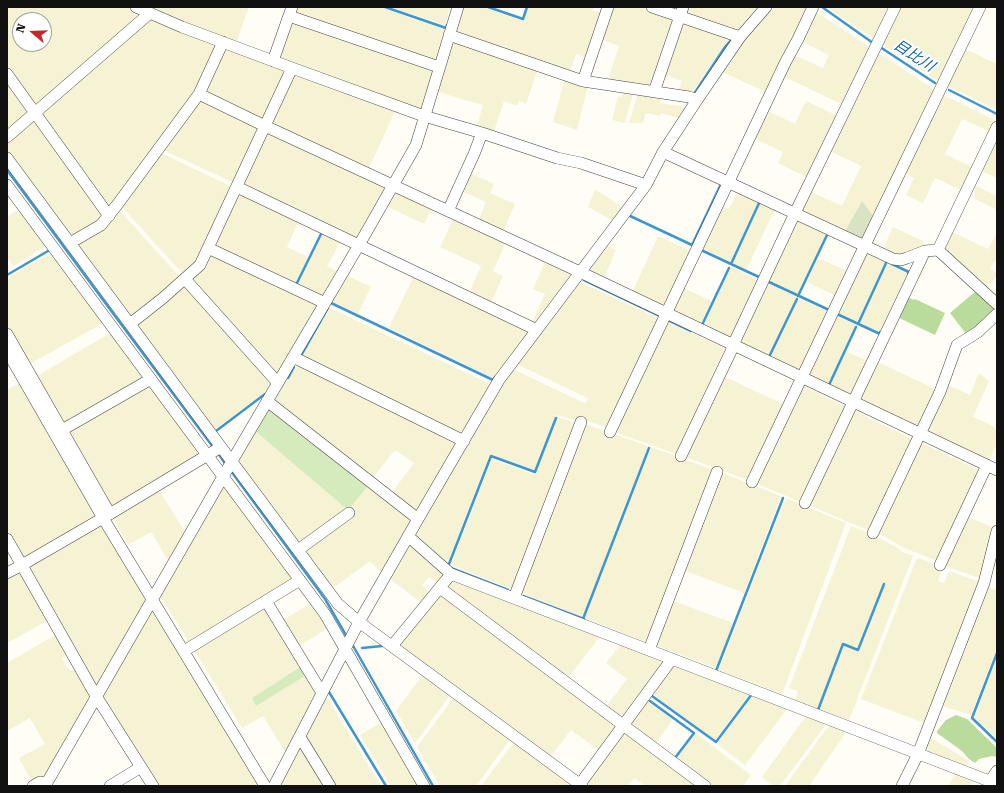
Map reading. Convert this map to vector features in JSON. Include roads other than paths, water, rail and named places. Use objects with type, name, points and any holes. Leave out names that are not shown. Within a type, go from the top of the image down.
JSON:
[{"type":"street","points":[[136,7],[153,12],[182,27],[424,116],[646,185]]},
{"type":"street","points":[[33,786],[40,782],[47,785],[96,696],[416,145],[458,7]]},
{"type":"street","points":[[583,81],[608,7]]},
{"type":"street","points":[[652,7],[681,12],[740,37]]},
{"type":"street","points":[[7,334],[40,400],[106,516],[214,695],[274,786],[359,622],[499,380],[646,185],[663,152],[697,100],[740,37],[766,7]]},
{"type":"street","points":[[610,432],[728,182],[813,7]]},
{"type":"street","points":[[681,456],[795,213],[895,7]]},
{"type":"street","points":[[752,482],[980,7]]},
{"type":"street","points":[[274,61],[291,11],[439,67]]},
{"type":"street","points":[[7,137],[153,12]]},
{"type":"street","points":[[654,92],[681,12]]},
{"type":"street","points":[[449,35],[583,81],[689,97],[697,100]]},
{"type":"street","points":[[70,243],[101,225],[108,216],[199,94],[223,42]]},
{"type":"street","points":[[130,324],[163,298],[200,265],[292,68]]},
{"type":"street","points":[[7,74],[108,216]]},
{"type":"street","points":[[199,94],[393,186],[580,272],[997,470]]},
{"type":"street","points":[[938,250],[997,127]]},
{"type":"street","points":[[448,211],[482,133]]},
{"type":"street","points":[[663,152],[893,259],[900,260],[925,251],[938,250],[997,304]]},
{"type":"street","points":[[7,158],[130,324],[215,451],[298,550],[338,604],[359,622],[581,785],[672,659]]},
{"type":"street","points":[[7,185],[151,379],[215,451],[228,468],[300,580],[348,643],[424,786]]},
{"type":"street","points":[[237,187],[537,330]]},
{"type":"street","points":[[208,248],[324,303]]},
{"type":"street","points":[[805,502],[925,251]]},
{"type":"street","points":[[185,279],[278,383]]},
{"type":"street","points":[[873,533],[940,392],[957,345],[978,332],[997,314]]},
{"type":"street","points":[[7,351],[62,430],[106,516]]},
{"type":"street","points":[[293,357],[464,440]]},
{"type":"street","points":[[62,430],[151,379]]},
{"type":"street","points":[[267,401],[418,519]]},
{"type":"street","points":[[514,598],[582,422]]},
{"type":"street","points":[[7,572],[22,565],[215,451]]},
{"type":"street","points":[[940,565],[987,465]]},
{"type":"street","points":[[649,650],[717,472]]},
{"type":"street","points":[[298,550],[349,513]]},
{"type":"street","points":[[902,786],[918,754],[984,583],[997,531]]},
{"type":"street","points":[[408,536],[451,574],[994,783],[997,771]]},
{"type":"street","points":[[7,539],[96,696],[153,786]]},
{"type":"street","points":[[392,646],[451,574]]},
{"type":"street","points":[[189,648],[300,580]]},
{"type":"street","points":[[440,588],[706,786]]},
{"type":"street","points":[[154,596],[189,648],[265,786]]},
{"type":"street","points":[[266,601],[322,693]]},
{"type":"street","points":[[300,737],[330,786]]},
{"type":"street","points":[[110,786],[140,766]]},
{"type":"waterway","points":[[385,7],[446,28],[447,25]]},
{"type":"waterway","points":[[488,7],[523,19],[527,7]]},
{"type":"waterway","name":"目比川","points":[[822,7],[873,43],[874,42]]},
{"type":"waterway","points":[[694,94],[725,47],[732,39]]},
{"type":"waterway","name":"目比川","points":[[880,47],[935,83]]},
{"type":"waterway","name":"目比川","points":[[949,90],[997,114]]},
{"type":"waterway","points":[[7,170],[213,447]]},
{"type":"waterway","points":[[628,215],[692,245],[721,184]]},
{"type":"waterway","points":[[731,264],[760,201]]},
{"type":"waterway","points":[[297,285],[322,232]]},
{"type":"waterway","points":[[798,296],[828,233]]},
{"type":"waterway","points":[[701,250],[761,278]]},
{"type":"waterway","points":[[7,275],[48,251]]},
{"type":"waterway","points":[[858,324],[887,261]]},
{"type":"waterway","points":[[892,264],[909,272],[908,273]]},
{"type":"waterway","points":[[702,325],[729,268]]},
{"type":"waterway","points":[[584,280],[660,316]]},
{"type":"waterway","points":[[769,282],[827,309]]},
{"type":"waterway","points":[[769,357],[797,299]]},
{"type":"waterway","points":[[331,303],[493,380],[495,377]]},
{"type":"waterway","points":[[302,354],[328,308]]},
{"type":"waterway","points":[[837,314],[880,334],[880,332]]},
{"type":"waterway","points":[[668,320],[691,331]]},
{"type":"waterway","points":[[829,385],[856,327]]},
{"type":"waterway","points":[[288,378],[294,367]]},
{"type":"waterway","points":[[216,431],[265,394]]},
{"type":"waterway","points":[[449,564],[491,456],[535,472],[556,418]]},
{"type":"waterway","points":[[583,619],[649,448]]},
{"type":"waterway","points":[[218,453],[226,465]]},
{"type":"waterway","points":[[231,471],[325,599],[347,637]]},
{"type":"waterway","points":[[716,671],[783,498]]},
{"type":"waterway","points":[[451,568],[508,590]]},
{"type":"waterway","points":[[818,710],[843,644],[858,650],[884,584]]},
{"type":"waterway","points":[[523,596],[584,619]]},
{"type":"waterway","points":[[352,644],[433,786]]},
{"type":"waterway","points":[[362,648],[382,646]]},
{"type":"waterway","points":[[997,653],[972,718],[997,742]]},
{"type":"waterway","points":[[329,692],[386,786]]},
{"type":"waterway","points":[[652,696],[716,742],[752,694]]},
{"type":"waterway","points":[[650,701],[694,733],[675,758],[674,757]]}]
